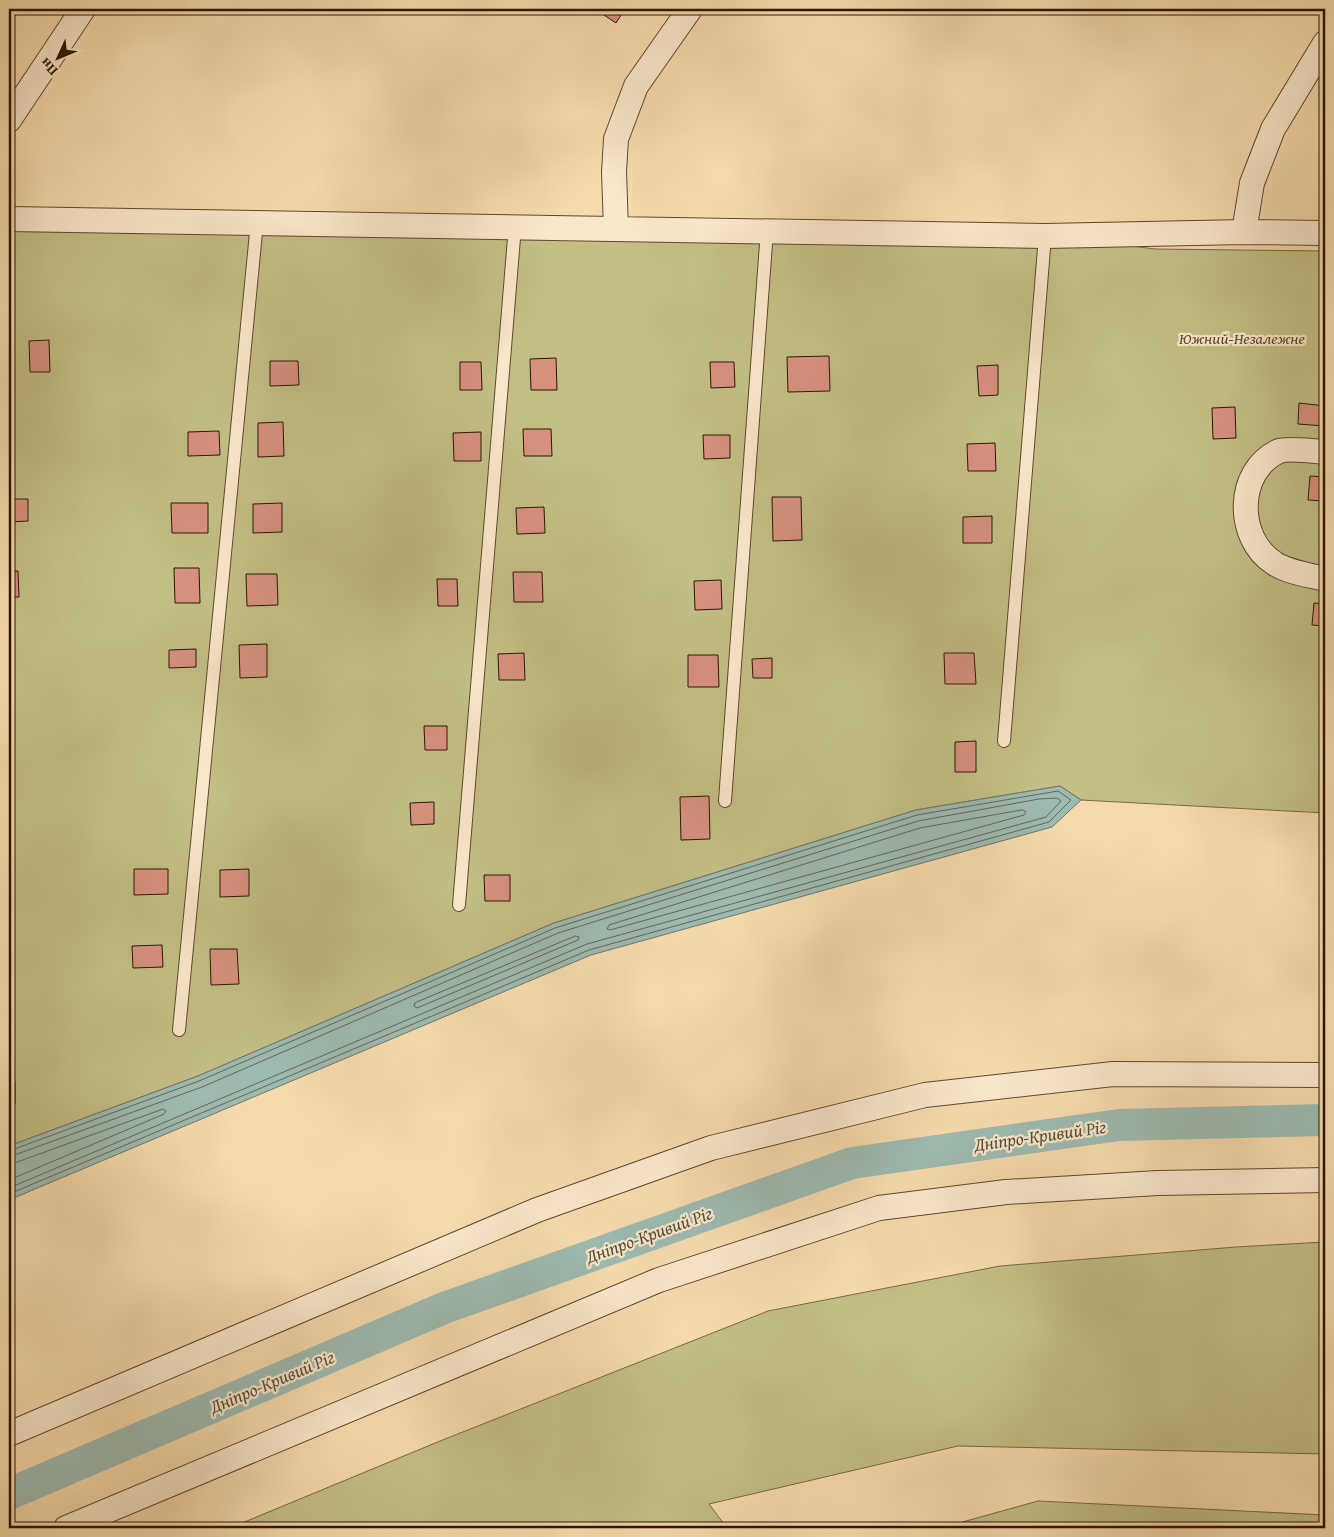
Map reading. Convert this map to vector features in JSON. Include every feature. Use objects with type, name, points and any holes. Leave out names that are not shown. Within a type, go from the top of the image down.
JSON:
[{"type":"street","points":[[9,120],[83,9]]},
{"type":"street","points":[[616,229],[614,172],[616,139],[636,86],[690,9]]},
{"type":"street","points":[[1244,232],[1252,183],[1273,129],[1325,44]]},
{"type":"street","points":[[9,219],[1045,236],[1244,232],[1325,233]]},
{"type":"street","points":[[1325,452],[1280,451],[1257,469],[1246,493],[1245,522],[1255,547],[1274,564],[1325,579]]},
{"type":"street","points":[[9,1434],[537,1210],[711,1148],[925,1095],[1113,1074],[1325,1075]]},
{"type":"street","points":[[66,1528],[659,1280],[879,1208],[1006,1192],[1158,1183],[1325,1180]]},
{"type":"lane","points":[[179,1030],[257,222]]},
{"type":"lane","points":[[459,905],[515,226]]},
{"type":"lane","points":[[725,801],[767,230]]},
{"type":"lane","points":[[1004,741],[1045,236]]},
{"type":"green space","name":"Южний-Незалежне","points":[[9,219],[1045,236],[1156,249],[1325,251],[1325,813],[1081,800],[1060,786],[916,810],[554,923],[198,1076],[9,1146]]},
{"type":"green space","points":[[1325,1242],[1325,1454],[958,1446],[709,1504],[727,1528],[230,1528],[440,1441],[768,1311],[1000,1266],[1236,1247]]},
{"type":"green space","points":[[1038,1501],[1325,1515],[1325,1528],[941,1528]]},
{"type":"water","points":[[1060,786],[1081,800],[1052,827],[591,955],[9,1200],[9,1146],[198,1076],[554,923],[916,810]]},
{"type":"building","points":[[595,9],[625,9],[616,23]]},
{"type":"building","points":[[49,340],[50,372],[30,372],[29,341]]},
{"type":"building","points":[[829,356],[830,391],[788,392],[787,357]]},
{"type":"building","points":[[556,358],[557,390],[531,390],[530,359]]},
{"type":"building","points":[[270,361],[298,361],[299,385],[270,386]]},
{"type":"building","points":[[460,362],[481,362],[482,390],[460,390]]},
{"type":"building","points":[[710,362],[734,362],[735,387],[711,388]]},
{"type":"building","points":[[998,365],[998,395],[979,396],[977,366]]},
{"type":"building","points":[[1299,403],[1325,406],[1325,426],[1298,424]]},
{"type":"building","points":[[1235,407],[1236,438],[1213,439],[1212,408]]},
{"type":"building","points":[[283,422],[284,456],[258,457],[258,423]]},
{"type":"building","points":[[523,429],[551,429],[552,456],[524,456]]},
{"type":"building","points":[[219,431],[220,455],[188,456],[188,432]]},
{"type":"building","points":[[481,432],[481,461],[454,461],[453,433]]},
{"type":"building","points":[[703,435],[730,435],[730,458],[704,459]]},
{"type":"building","points":[[995,443],[996,471],[968,471],[967,444]]},
{"type":"building","points":[[1310,476],[1325,477],[1325,501],[1308,500]]},
{"type":"building","points":[[772,497],[801,497],[802,540],[773,541]]},
{"type":"building","points":[[9,499],[28,499],[28,521],[9,522]]},
{"type":"building","points":[[171,503],[208,503],[208,533],[172,533]]},
{"type":"building","points":[[282,503],[282,532],[253,533],[253,504]]},
{"type":"building","points":[[544,507],[545,533],[517,534],[516,508]]},
{"type":"building","points":[[992,516],[992,543],[963,543],[963,517]]},
{"type":"building","points":[[174,568],[199,568],[200,603],[175,603]]},
{"type":"building","points":[[9,571],[18,571],[19,597],[9,597]]},
{"type":"building","points":[[513,572],[542,572],[543,602],[514,602]]},
{"type":"building","points":[[246,574],[277,574],[278,605],[247,606]]},
{"type":"building","points":[[437,579],[457,579],[458,606],[438,606]]},
{"type":"building","points":[[721,580],[722,609],[695,610],[694,581]]},
{"type":"building","points":[[1314,603],[1325,604],[1325,626],[1312,625]]},
{"type":"building","points":[[9,637],[11,637],[11,671],[9,671]]},
{"type":"building","points":[[267,644],[267,677],[240,678],[239,645]]},
{"type":"building","points":[[196,649],[196,667],[169,668],[169,650]]},
{"type":"building","points":[[524,653],[525,680],[499,680],[498,654]]},
{"type":"building","points":[[944,653],[974,653],[976,684],[945,684]]},
{"type":"building","points":[[688,655],[718,655],[719,687],[688,687]]},
{"type":"building","points":[[772,658],[772,678],[753,678],[752,659]]},
{"type":"building","points":[[10,711],[11,743],[9,743]]},
{"type":"building","points":[[424,726],[447,726],[447,750],[425,750]]},
{"type":"building","points":[[976,741],[976,772],[955,772],[955,742]]},
{"type":"building","points":[[709,796],[710,839],[681,840],[680,797]]},
{"type":"building","points":[[434,802],[434,824],[411,825],[410,803]]},
{"type":"building","points":[[134,869],[168,869],[168,894],[134,895]]},
{"type":"building","points":[[249,869],[249,896],[220,897],[220,870]]},
{"type":"building","points":[[484,875],[510,875],[510,901],[485,901]]},
{"type":"building","points":[[162,945],[163,967],[133,968],[132,946]]},
{"type":"building","points":[[210,949],[237,949],[239,984],[211,985]]},
{"type":"building","points":[[9,1081],[15,1081],[15,1104],[9,1105]]},
{"type":"waterway","name":"Дніпро-Кривий Ріг","points":[[9,1494],[444,1308],[852,1163],[1119,1125],[1325,1120]]}]
